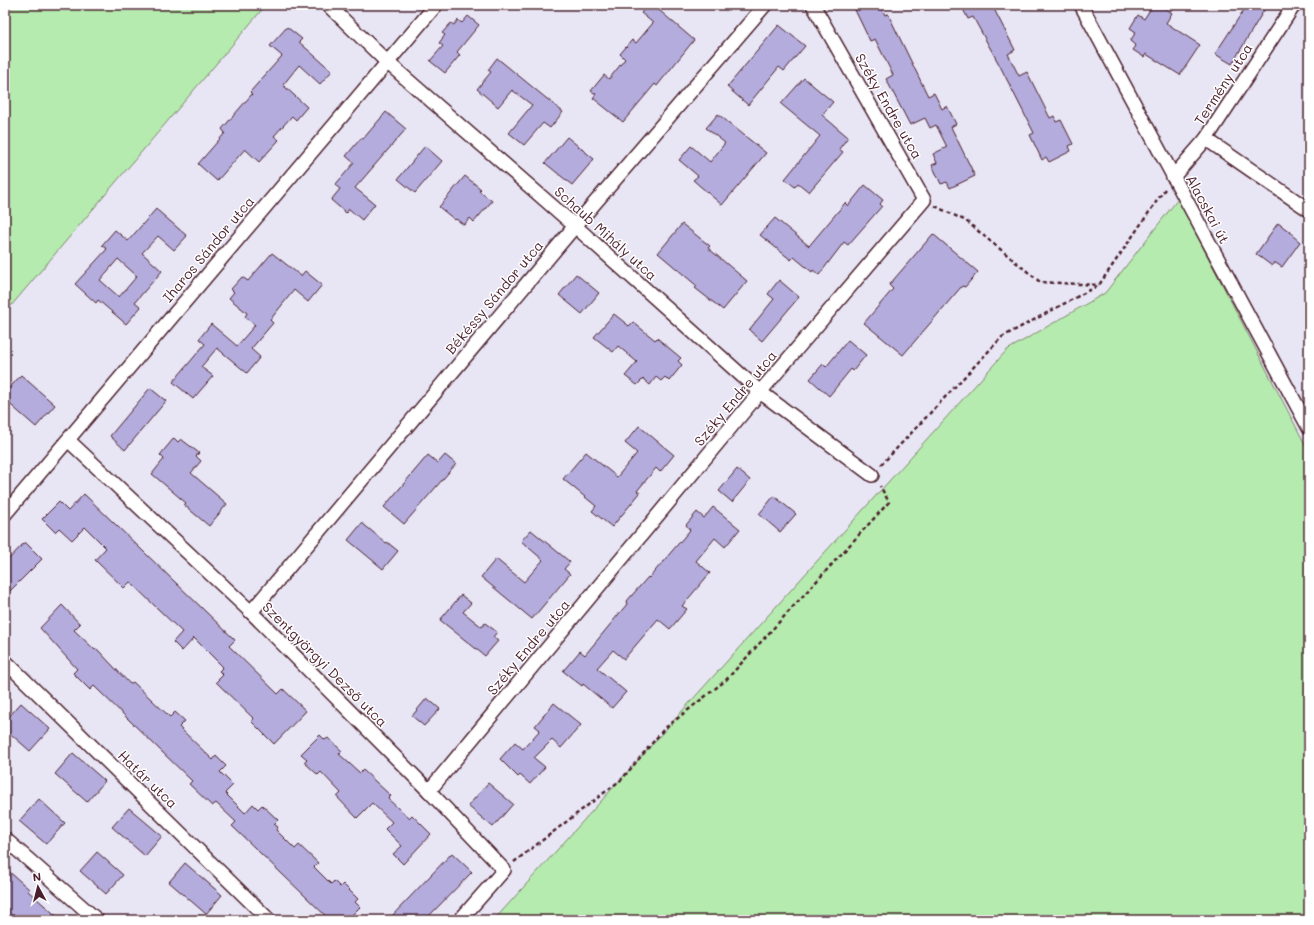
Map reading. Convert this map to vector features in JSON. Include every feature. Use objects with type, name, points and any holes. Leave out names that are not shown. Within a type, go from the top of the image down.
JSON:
[{"type":"street","name":"Schaub Mihály utca","points":[[328,5],[387,62],[575,226],[760,392],[872,475]]},
{"type":"street","name":"Iharos Sándor utca","points":[[5,514],[436,5]]},
{"type":"street","name":"Békéssy Sándor utca","points":[[251,612],[575,226],[766,5]]},
{"type":"street","name":"Széky Endre utca","points":[[429,791],[760,392],[924,200],[813,5]]},
{"type":"street","name":"Alacskai út","points":[[1081,5],[1309,428]]},
{"type":"street","name":"Termény utca","points":[[1173,178],[1206,139],[1294,5]]},
{"type":"street","points":[[1206,139],[1309,210]]},
{"type":"street","name":"Szentgyörgyi Dezső utca","points":[[68,440],[251,612],[429,791],[504,870]]},
{"type":"street","name":"Határ utca","points":[[5,661],[269,920]]},
{"type":"street","points":[[5,839],[97,920]]},
{"type":"street","points":[[460,920],[504,870]]},
{"type":"path","points":[[504,870],[622,779],[664,729],[726,680],[890,502],[872,475],[1002,337],[1099,285],[1173,178]]},
{"type":"path","points":[[924,200],[966,221],[1040,282],[1099,285]]},
{"type":"green space","points":[[5,5],[266,5],[5,313]]},
{"type":"green space","points":[[1178,199],[1309,452],[1309,920],[494,920],[1007,350],[1105,293]]},
{"type":"building","points":[[648,5],[653,5],[694,40],[657,86],[655,84],[623,122],[593,98],[596,94],[591,91],[604,75],[609,79],[625,59],[620,54],[632,40],[636,43],[653,23],[641,13]]},
{"type":"building","points":[[865,5],[880,5],[885,15],[888,14],[928,96],[934,93],[942,109],[947,106],[956,124],[951,127],[975,176],[950,188],[947,182],[941,184],[932,165],[937,163],[933,154],[947,147],[936,125],[930,128],[925,118],[910,125],[886,79],[893,75],[875,39],[870,41],[855,10]]},
{"type":"building","points":[[961,5],[997,5],[993,7],[1015,50],[1008,54],[1019,76],[1027,72],[1050,118],[1054,116],[1056,122],[1061,120],[1073,144],[1069,146],[1071,151],[1049,162],[1046,157],[1042,160],[1030,135],[1034,133],[1000,66],[973,17],[968,19]]},
{"type":"building","points":[[1153,5],[1160,5],[1172,13],[1166,23],[1200,45],[1180,75],[1146,54],[1144,57],[1133,50],[1136,46],[1130,41],[1136,32],[1130,28],[1138,15],[1144,19]]},
{"type":"building","points":[[1247,5],[1267,5],[1232,64],[1215,54]]},
{"type":"building","points":[[468,16],[479,25],[457,52],[460,55],[445,73],[430,61],[443,46],[439,43],[445,35],[442,33],[451,23],[454,25],[458,20],[462,23]]},
{"type":"building","points":[[779,25],[805,46],[784,71],[779,67],[748,105],[727,87]]},
{"type":"building","points":[[287,27],[302,39],[299,42],[332,71],[320,84],[299,65],[283,85],[307,107],[296,120],[292,116],[274,136],[279,140],[259,162],[245,149],[217,181],[198,164],[225,133],[222,129],[252,94],[250,92],[282,56],[270,46]]},
{"type":"building","points":[[497,58],[563,112],[550,128],[543,123],[524,145],[509,133],[532,105],[512,90],[498,107],[477,89],[491,72],[488,70]]},
{"type":"building","points":[[804,78],[833,102],[822,115],[848,137],[839,149],[843,152],[809,192],[798,183],[795,187],[785,179],[820,136],[781,104]]},
{"type":"building","points":[[386,112],[406,129],[355,188],[375,204],[362,220],[349,209],[346,213],[331,200],[340,189],[335,185],[354,163],[346,156]]},
{"type":"building","points":[[718,114],[766,153],[722,205],[693,180],[698,176],[679,160],[691,146],[710,162],[725,143],[706,128]]},
{"type":"building","points":[[567,137],[594,159],[572,185],[545,163]]},
{"type":"building","points":[[425,146],[442,161],[415,193],[398,179]]},
{"type":"building","points":[[465,176],[481,189],[479,191],[492,201],[474,222],[470,218],[464,225],[456,219],[455,220],[439,207]]},
{"type":"building","points":[[865,185],[883,200],[880,204],[882,206],[848,245],[844,242],[819,275],[813,270],[812,272],[794,257],[791,260],[760,235],[775,218],[809,246],[845,203],[848,206]]},
{"type":"building","points":[[156,209],[187,236],[174,250],[158,236],[142,253],[162,271],[135,302],[141,307],[126,324],[98,300],[96,303],[75,284],[107,249],[102,245],[115,230],[128,241]],"holes":[[[118,259],[137,276],[119,297],[100,280]]]},
{"type":"building","points":[[1278,223],[1294,235],[1293,236],[1300,242],[1282,267],[1274,262],[1272,266],[1256,254]]},
{"type":"building","points":[[682,224],[710,246],[708,248],[747,281],[723,310],[695,288],[697,286],[658,253]]},
{"type":"building","points":[[933,234],[978,272],[965,287],[962,286],[903,355],[864,323],[893,289],[889,285]]},
{"type":"building","points":[[272,253],[301,276],[305,271],[322,285],[308,302],[294,290],[270,320],[273,323],[251,349],[260,357],[247,373],[217,348],[201,367],[213,376],[193,399],[173,382],[205,344],[199,339],[211,324],[237,346],[255,325],[245,317],[247,313],[229,298],[234,292],[231,289],[242,277],[248,281]]},
{"type":"building","points":[[576,274],[599,293],[582,314],[559,295]]},
{"type":"building","points":[[779,280],[799,297],[762,341],[749,330],[774,299],[768,294]]},
{"type":"building","points":[[614,314],[629,326],[633,322],[655,340],[657,338],[681,358],[678,361],[682,365],[669,381],[665,377],[661,381],[656,377],[650,385],[643,379],[637,385],[625,376],[637,362],[618,346],[613,352],[594,337]]},
{"type":"building","points":[[848,340],[866,355],[853,371],[851,369],[829,396],[810,379],[823,364],[826,367]]},
{"type":"building","points":[[21,375],[55,405],[36,427],[5,400],[5,393]]},
{"type":"building","points":[[150,388],[166,401],[125,450],[110,436]]},
{"type":"building","points":[[639,426],[674,455],[660,472],[656,468],[637,491],[640,493],[612,527],[592,511],[596,506],[563,479],[586,452],[617,477],[637,453],[625,443]]},
{"type":"building","points":[[174,438],[178,442],[181,439],[199,453],[196,456],[201,461],[191,473],[227,504],[209,526],[184,505],[186,503],[152,474],[164,459],[160,455]]},
{"type":"building","points":[[428,455],[438,463],[445,455],[456,464],[404,524],[384,507]]},
{"type":"building","points":[[737,469],[750,480],[732,502],[719,491]]},
{"type":"building","points":[[84,494],[235,640],[229,646],[278,694],[283,689],[306,711],[274,744],[251,721],[254,719],[216,682],[223,675],[219,671],[223,667],[194,638],[182,651],[173,642],[182,632],[130,582],[124,588],[95,560],[106,548],[85,527],[72,540],[59,528],[55,532],[42,519],[59,502],[68,511]]},
{"type":"building","points":[[774,496],[796,514],[780,532],[759,514]]},
{"type":"building","points":[[713,507],[740,529],[725,547],[715,538],[696,561],[710,573],[682,606],[687,609],[670,629],[658,619],[624,659],[613,650],[597,668],[626,692],[612,708],[583,684],[582,686],[563,671],[580,651],[585,655],[627,604],[626,602],[648,577],[649,578],[690,530],[686,525],[697,512],[704,518]]},
{"type":"building","points":[[362,523],[398,551],[383,569],[348,540]]},
{"type":"building","points":[[531,530],[570,562],[564,569],[570,574],[532,619],[481,577],[496,559],[524,582],[543,560],[521,541]]},
{"type":"building","points":[[25,542],[42,559],[5,596],[5,563]]},
{"type":"building","points":[[461,595],[471,603],[463,612],[482,627],[485,623],[497,632],[493,637],[498,641],[485,656],[440,620]]},
{"type":"building","points":[[62,605],[80,624],[74,630],[95,650],[97,649],[130,684],[133,682],[170,717],[175,712],[185,721],[179,727],[213,760],[216,756],[226,766],[220,772],[233,785],[225,793],[245,813],[253,804],[258,809],[262,805],[278,820],[274,824],[278,827],[276,830],[295,849],[299,845],[318,863],[314,867],[331,884],[334,881],[340,887],[343,884],[358,899],[355,902],[360,907],[347,920],[330,920],[232,826],[236,822],[216,803],[212,806],[189,784],[192,781],[94,686],[90,690],[73,673],[77,669],[40,628]]},
{"type":"building","points":[[427,698],[440,709],[424,726],[412,716]]},
{"type":"building","points":[[21,703],[50,729],[30,751],[5,729],[5,721]]},
{"type":"building","points":[[554,703],[581,725],[561,748],[552,740],[534,758],[545,767],[530,784],[520,775],[518,777],[500,759],[515,742],[523,749],[540,730],[535,726]]},
{"type":"building","points":[[320,735],[325,740],[328,738],[342,751],[339,754],[360,773],[363,770],[391,796],[388,799],[409,818],[412,815],[431,834],[403,864],[393,854],[402,846],[385,829],[392,822],[372,803],[357,818],[337,797],[341,793],[321,772],[318,775],[304,762],[307,759],[301,754]]},
{"type":"building","points":[[73,753],[105,781],[87,802],[55,774]]},
{"type":"building","points":[[488,783],[513,804],[493,827],[468,806]]},
{"type":"building","points":[[39,799],[65,823],[46,844],[19,821]]},
{"type":"building","points":[[129,808],[162,836],[145,856],[112,827]]},
{"type":"building","points":[[97,852],[123,875],[106,894],[80,871]]},
{"type":"building","points":[[452,853],[472,872],[425,920],[388,920]]},
{"type":"building","points":[[185,863],[222,895],[206,914],[169,882]]},
{"type":"building","points":[[5,868],[29,889],[28,891],[61,920],[12,920],[5,914]]}]
